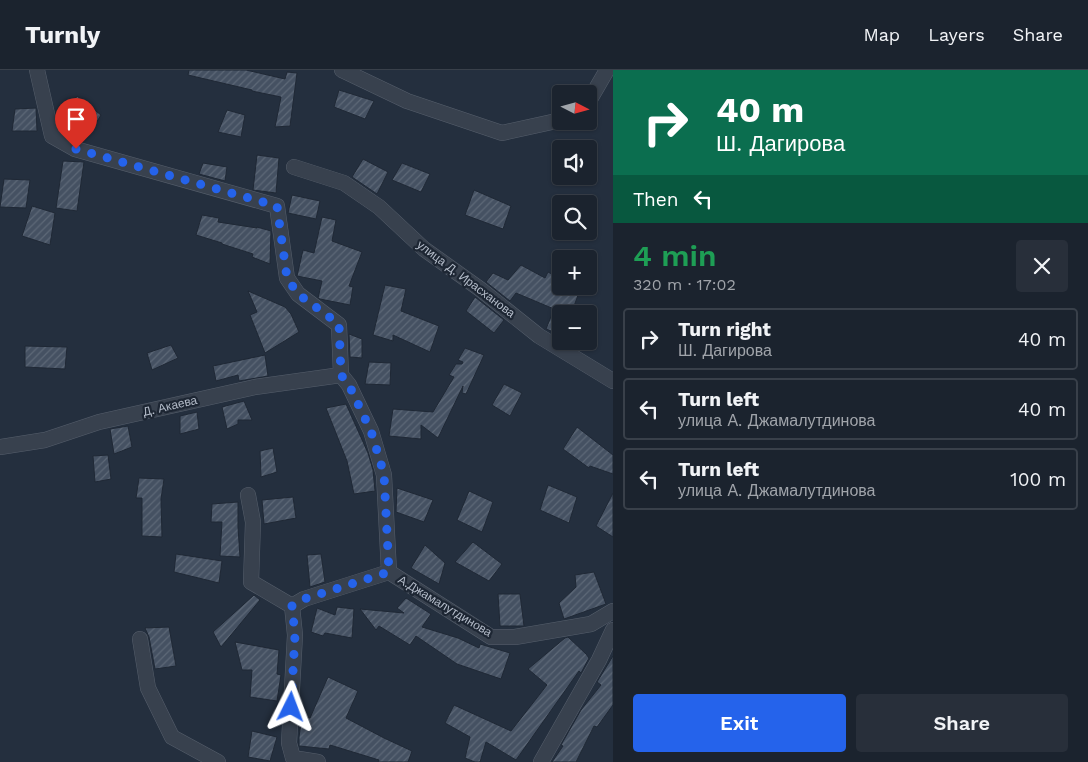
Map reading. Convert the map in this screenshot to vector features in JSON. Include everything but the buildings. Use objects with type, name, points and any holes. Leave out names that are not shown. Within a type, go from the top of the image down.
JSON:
[{"type":"street","points":[[37,70],[52,136],[76,149],[277,206],[287,278],[298,294],[339,324],[341,375],[349,385],[371,431],[384,474],[389,572],[304,599],[292,606]]},
{"type":"street","points":[[342,70],[407,101],[502,133],[552,122]]},
{"type":"street","points":[[598,86],[607,70]]},
{"type":"street","name":"улица Д. Ирасханова","points":[[294,167],[344,183],[379,207],[424,249],[480,288],[539,336],[613,381]]},
{"type":"street","name":"Д. Акаева","points":[[0,447],[45,440],[99,422],[254,387],[341,375]]},
{"type":"street","points":[[248,495],[253,522],[251,582],[292,606]]},
{"type":"street","name":"А.Джамалутдинова","points":[[389,572],[492,637],[515,637],[591,624],[613,611]]},
{"type":"street","points":[[292,606],[295,635],[289,760],[318,762]]},
{"type":"street","points":[[541,762],[613,630]]},
{"type":"street","points":[[140,639],[148,688],[172,737],[218,762]]},
{"type":"route","points":[[76,149],[277,206],[287,278],[298,294],[339,324],[341,375],[349,385],[371,431],[384,474],[389,572],[304,599],[292,606],[295,635],[291,707]]}]
